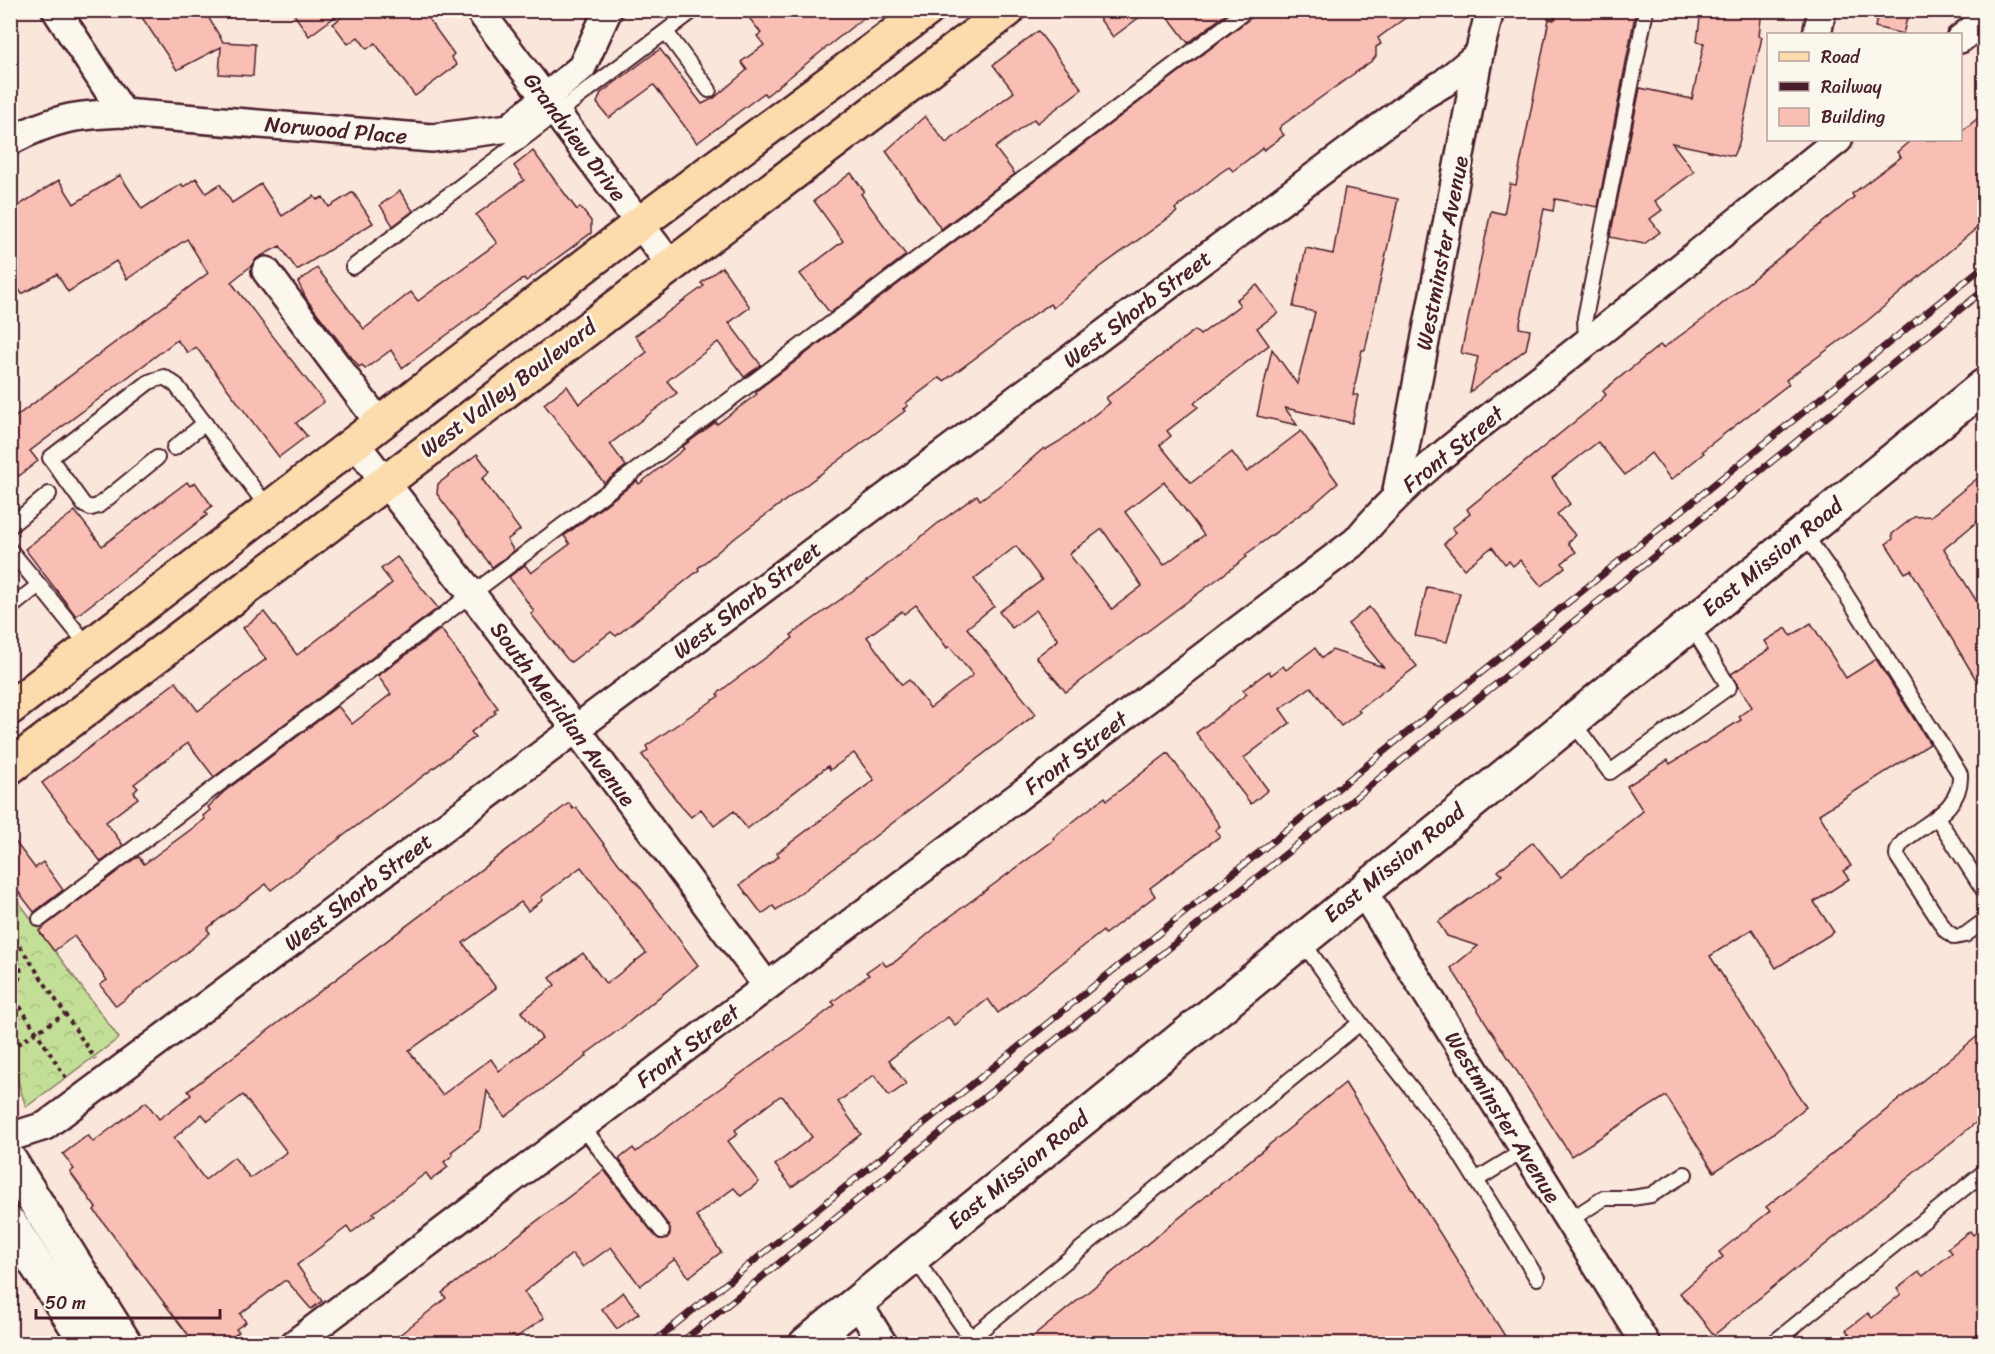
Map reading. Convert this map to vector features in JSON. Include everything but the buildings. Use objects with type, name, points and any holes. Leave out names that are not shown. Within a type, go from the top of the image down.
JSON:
[{"type":"main road","name":"West Valley Boulevard","points":[[10,767],[670,264],[1008,10]]},
{"type":"main road","points":[[10,708],[909,16]]},
{"type":"main road","name":"East Mission Road","points":[[806,1344],[1984,386]]},
{"type":"main road","points":[[10,1161],[125,1344]]},
{"type":"main road","points":[[10,1224],[88,1344]]},
{"type":"street","points":[[56,10],[123,113]]},
{"type":"street","name":"Grandview Drive","points":[[479,10],[670,264]]},
{"type":"street","name":"Norwood Place","points":[[10,141],[35,128],[75,115],[123,113],[432,138],[510,128],[551,106],[582,67],[608,10]]},
{"type":"street","name":"Westminster Avenue","points":[[1396,496],[1479,54],[1490,10]]},
{"type":"street","points":[[1817,33],[1822,10]]},
{"type":"street","points":[[1962,37],[1984,20]]},
{"type":"street","name":"West Shorb Street","points":[[10,1137],[45,1126],[1422,96],[1444,83],[1479,54]]},
{"type":"street","name":"Front Street","points":[[294,1344],[1356,541],[1415,477],[1587,343],[1825,144]]},
{"type":"street","name":"South Meridian Avenue","points":[[266,271],[367,433],[385,481],[576,729],[767,986]]},
{"type":"street","name":"Westminster Avenue","points":[[1362,890],[1523,1151],[1646,1344]]},
{"type":"street","points":[[857,1302],[883,1344]]},
{"type":"lane","points":[[353,267],[551,106],[666,32],[694,10]]},
{"type":"lane","points":[[40,919],[1247,10]]},
{"type":"lane","points":[[1587,343],[1586,318],[1646,10]]},
{"type":"lane","points":[[666,32],[709,90]]},
{"type":"lane","points":[[158,458],[98,506],[92,508],[84,505],[50,458],[149,382],[164,377],[176,384],[269,509]]},
{"type":"lane","points":[[174,448],[205,423]]},
{"type":"lane","points":[[10,526],[49,494]]},
{"type":"lane","points":[[1803,532],[1836,579],[1960,774],[1961,788],[1938,819],[1902,841],[1896,849],[1897,856],[1946,931],[1955,937],[1965,935],[1984,921]]},
{"type":"lane","points":[[10,550],[89,647]]},
{"type":"lane","points":[[10,608],[39,585]]},
{"type":"lane","points":[[1571,720],[1610,772],[1729,687],[1690,624]]},
{"type":"lane","points":[[1938,819],[1984,891]]},
{"type":"lane","points":[[1300,940],[1360,1023],[1446,1132],[1538,1278]]},
{"type":"lane","points":[[913,1256],[973,1341],[1360,1023]]},
{"type":"lane","points":[[582,1126],[662,1231]]},
{"type":"lane","points":[[1476,1180],[1523,1151]]},
{"type":"lane","points":[[1772,1344],[1984,1172]]},
{"type":"lane","points":[[1568,1221],[1604,1198],[1632,1198],[1650,1195],[1685,1174]]},
{"type":"path","points":[[10,931],[95,1060]]},
{"type":"path","points":[[10,953],[18,960],[22,971],[19,983],[10,991],[68,1080]]},
{"type":"path","points":[[18,960],[27,956]]},
{"type":"path","points":[[10,1048],[66,1014]]},
{"type":"green space","points":[[10,890],[119,1038],[26,1107],[11,1060]]},
{"type":"railway","points":[[651,1344],[1984,266]]},
{"type":"railway","points":[[679,1344],[1984,290]]}]
